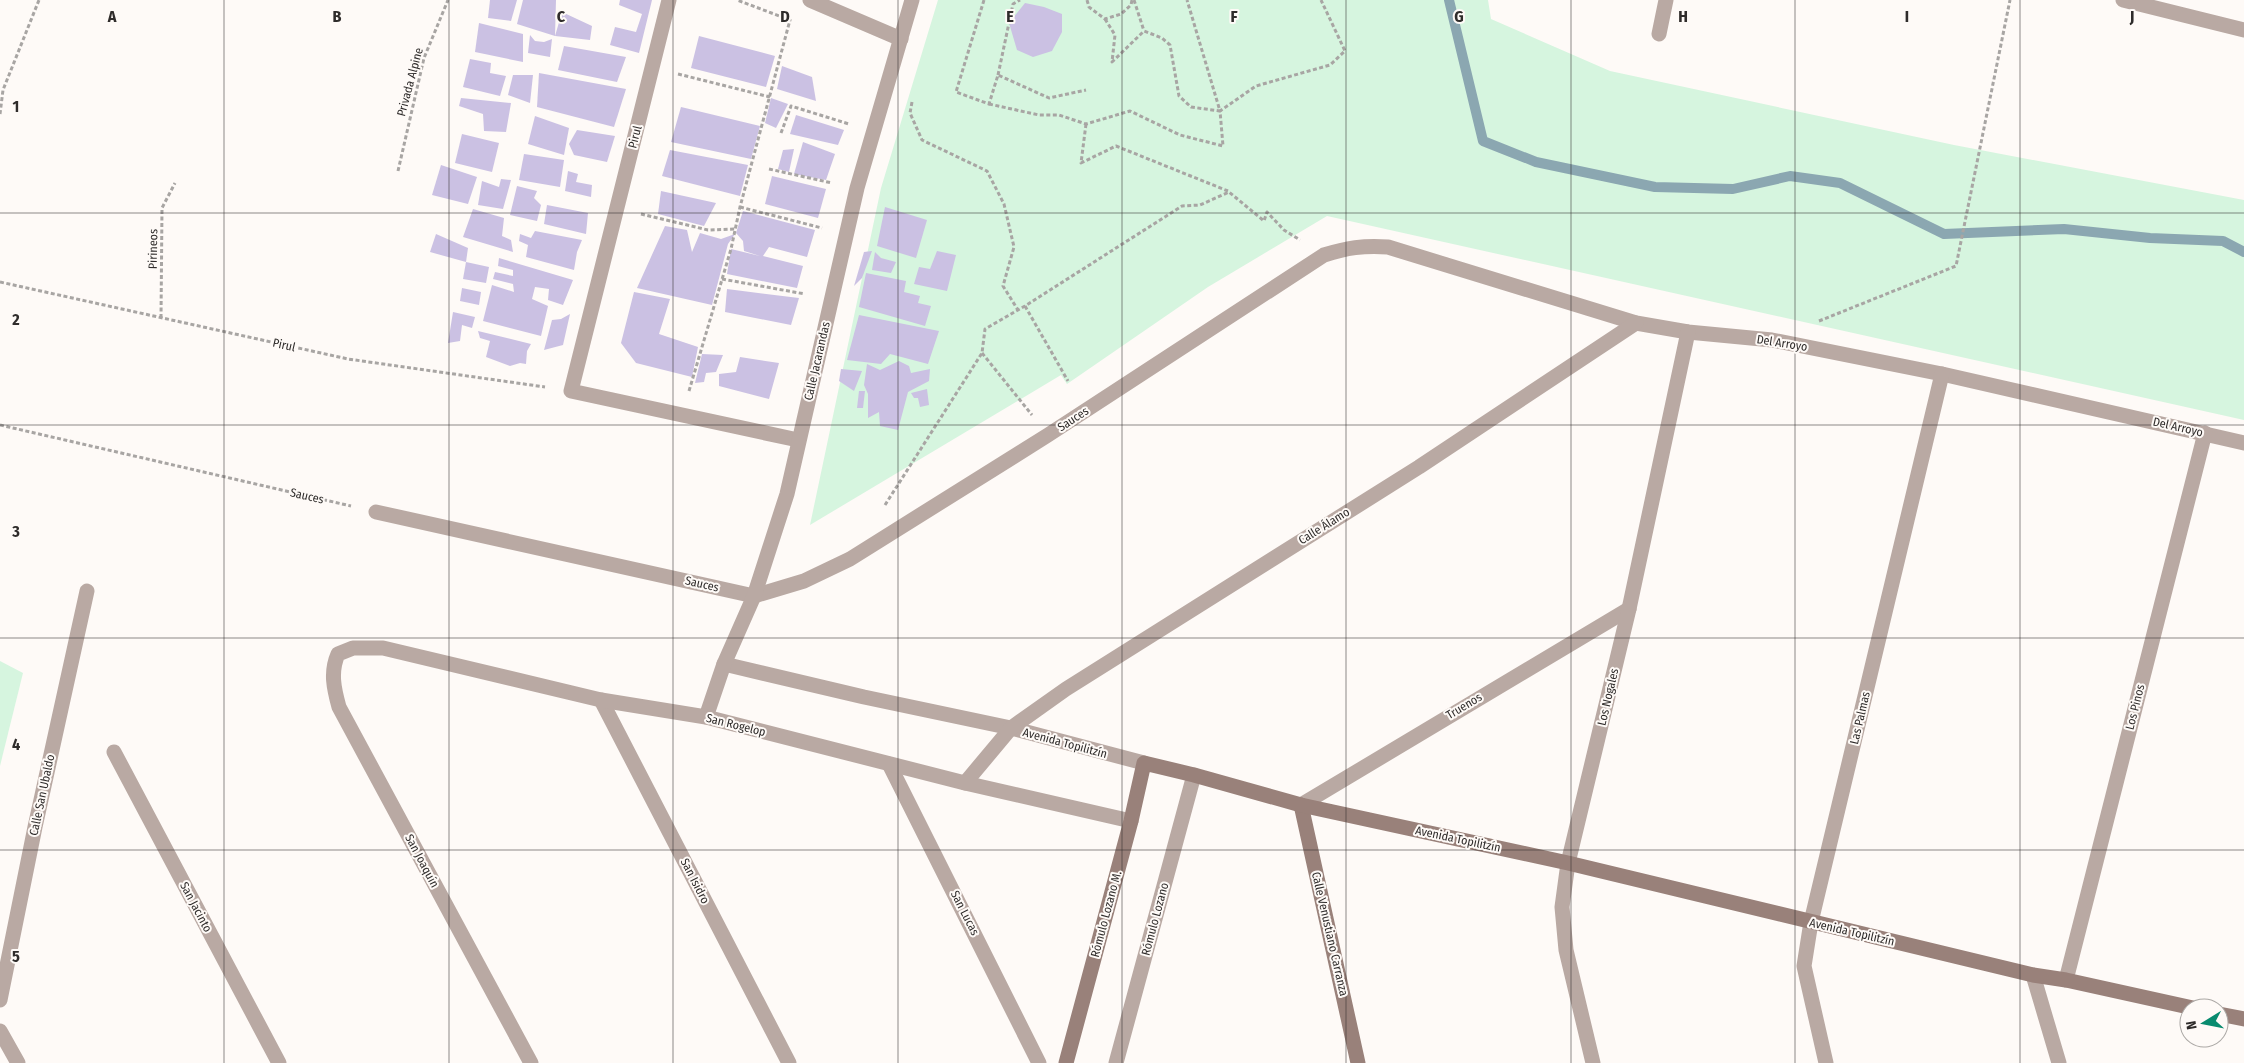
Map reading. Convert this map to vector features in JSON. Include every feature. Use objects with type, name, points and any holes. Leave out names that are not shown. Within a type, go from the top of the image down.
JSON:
[{"type":"street","name":"Pirul","points":[[571,390],[669,0]]},
{"type":"street","points":[[810,0],[901,39]]},
{"type":"street","name":"Calle Jacarandas","points":[[706,717],[724,664],[754,596],[786,494],[857,188],[912,0]]},
{"type":"street","points":[[1659,34],[1666,0]]},
{"type":"street","points":[[2123,0],[2244,30]]},
{"type":"street","name":"Del Arroyo","points":[[1324,255],[1364,245],[1388,247],[1636,323],[1688,332],[1772,340],[1942,374],[2244,443]]},
{"type":"street","name":"Sauces","points":[[376,512],[754,596],[804,581],[850,559],[1048,434],[1324,255]]},
{"type":"street","name":"Calle Álamo","points":[[965,783],[1011,728],[1066,688],[1419,467],[1636,323]]},
{"type":"street","name":"Los Nogales","points":[[1592,1063],[1566,950],[1562,907],[1568,863],[1629,609],[1688,332]]},
{"type":"street","name":"Las Palmas","points":[[1826,1063],[1804,966],[1811,922],[1942,374]]},
{"type":"street","points":[[571,390],[681,416],[798,440]]},
{"type":"street","name":"Los Pinos","points":[[2066,980],[2205,434]]},
{"type":"street","name":"Calle San Ubaldo","points":[[0,1000],[35,827],[87,591]]},
{"type":"street","name":"Truenos","points":[[1301,804],[1629,609]]},
{"type":"street","name":"San Rogelop","points":[[338,654],[353,648],[383,648],[601,700],[706,717],[965,783],[1132,821]]},
{"type":"street","name":"San Joaquín","points":[[338,654],[333,663],[333,678],[339,707],[531,1063]]},
{"type":"street","name":"Avenida Topilitzín","points":[[724,664],[864,697],[1011,728],[1301,804],[1568,863],[2032,975],[2066,980],[2179,1005]]},
{"type":"street","name":"San Isidro","points":[[601,700],[790,1063]]},
{"type":"street","name":"San Jacinto","points":[[114,752],[279,1063]]},
{"type":"street","name":"San Lucas","points":[[889,764],[1039,1063]]},
{"type":"street","name":"Rómulo Lozano M.","points":[[1066,1063],[1132,821],[1144,764]]},
{"type":"street","name":"Rómulo Lozano","points":[[1116,1063],[1194,775]]},
{"type":"street","name":"Calle Venustiano Carranza","points":[[1301,804],[1358,1063]]},
{"type":"street","points":[[2032,975],[2058,1063]]},
{"type":"street","points":[[2229,1016],[2244,1019]]},
{"type":"street","points":[[0,1031],[18,1063]]},
{"type":"path","points":[[0,114],[3,90],[39,0]]},
{"type":"path","name":"Privada Alpine","points":[[398,171],[424,58],[448,0]]},
{"type":"path","points":[[681,416],[736,229],[790,20],[737,0]]},
{"type":"path","points":[[984,0],[956,92],[989,104],[1039,115],[1059,115],[1086,124],[1130,111],[1180,135],[1223,146],[1220,111],[1187,0]]},
{"type":"path","points":[[989,104],[998,75],[1013,4],[1020,0]]},
{"type":"path","points":[[1087,0],[1090,7],[1105,19],[1115,35],[1112,62],[1144,31]]},
{"type":"path","points":[[1105,19],[1121,14],[1131,5],[1133,0]]},
{"type":"path","points":[[1133,0],[1144,31],[1162,38],[1170,45],[1179,96],[1191,107],[1220,111],[1256,86],[1330,65],[1345,51],[1321,0]]},
{"type":"path","points":[[1818,321],[1956,266],[2010,0]]},
{"type":"path","points":[[652,68],[770,97]]},
{"type":"path","points":[[998,75],[1050,98],[1086,90]]},
{"type":"path","points":[[912,96],[910,112],[922,140],[987,172],[1004,204],[1014,247],[1003,286],[1018,310]]},
{"type":"path","points":[[781,133],[791,106],[874,131]]},
{"type":"path","points":[[1086,124],[1081,162],[1116,146],[1229,192],[1264,221],[1267,212],[1284,230],[1324,255]]},
{"type":"path","points":[[769,169],[857,188]]},
{"type":"path","name":"Pirineos","points":[[161,318],[162,208],[174,183]]},
{"type":"path","points":[[882,510],[982,353],[985,329],[1025,306],[1182,206],[1200,205],[1229,192]]},
{"type":"path","points":[[617,208],[708,230],[736,229]]},
{"type":"path","points":[[740,208],[846,234]]},
{"type":"path","points":[[722,279],[832,298]]},
{"type":"path","name":"Pirul","points":[[0,282],[348,359],[571,390]]},
{"type":"path","points":[[1025,306],[1068,381]]},
{"type":"path","points":[[982,353],[1048,434]]},
{"type":"path","name":"Sauces","points":[[0,425],[376,512]]},
{"type":"green space","points":[[938,0],[1488,0],[1491,19],[1610,71],[1954,145],[2244,200],[2244,420],[1327,216],[1208,287],[1067,384],[1061,375],[810,525],[881,188]]},
{"type":"green space","points":[[0,661],[23,673],[0,766]]},
{"type":"building","points":[[490,0],[517,0],[511,21],[488,18]]},
{"type":"building","points":[[523,0],[556,0],[555,36],[517,24]]},
{"type":"building","points":[[620,0],[652,0],[639,53],[610,45],[615,27],[636,32],[642,14],[619,5]]},
{"type":"building","points":[[1025,3],[1044,7],[1062,14],[1062,32],[1052,51],[1033,57],[1017,50],[1009,23]]},
{"type":"building","points":[[562,12],[592,26],[590,40],[555,36]]},
{"type":"building","points":[[479,23],[523,34],[523,62],[475,52]]},
{"type":"building","points":[[530,35],[535,41],[544,42],[552,39],[550,57],[528,53]]},
{"type":"building","points":[[699,36],[775,56],[766,87],[691,68]]},
{"type":"building","points":[[564,46],[626,57],[617,82],[558,70]]},
{"type":"building","points":[[470,59],[491,63],[490,73],[506,76],[500,96],[463,87]]},
{"type":"building","points":[[782,66],[812,77],[816,101],[777,89]]},
{"type":"building","points":[[539,73],[626,89],[614,127],[537,107]]},
{"type":"building","points":[[513,75],[533,75],[530,103],[508,95]]},
{"type":"building","points":[[461,98],[511,103],[506,132],[484,131],[483,114],[459,106]]},
{"type":"building","points":[[771,98],[788,104],[776,128],[765,123]]},
{"type":"building","points":[[681,107],[760,126],[751,159],[671,142]]},
{"type":"building","points":[[796,115],[844,130],[838,145],[790,134]]},
{"type":"building","points":[[535,116],[569,128],[564,155],[528,144]]},
{"type":"building","points":[[577,130],[615,136],[607,162],[574,155],[569,144]]},
{"type":"building","points":[[462,134],[499,143],[492,172],[455,163]]},
{"type":"building","points":[[803,142],[835,154],[826,180],[794,174]]},
{"type":"building","points":[[794,149],[789,172],[778,169],[783,150]]},
{"type":"building","points":[[670,150],[748,165],[740,196],[662,176]]},
{"type":"building","points":[[524,154],[564,160],[560,187],[519,180]]},
{"type":"building","points":[[441,165],[477,177],[468,204],[432,195]]},
{"type":"building","points":[[568,171],[578,174],[576,182],[592,185],[591,197],[565,191]]},
{"type":"building","points":[[772,176],[826,189],[818,218],[765,204]]},
{"type":"building","points":[[501,179],[511,180],[503,209],[478,205],[482,181],[499,187]]},
{"type":"building","points":[[517,186],[537,191],[534,198],[541,205],[537,221],[510,215]]},
{"type":"building","points":[[661,191],[716,203],[704,226],[658,214]]},
{"type":"building","points":[[547,205],[588,213],[586,234],[544,224]]},
{"type":"building","points":[[885,207],[927,220],[916,258],[877,246]]},
{"type":"building","points":[[473,209],[504,218],[502,236],[511,240],[513,252],[463,237]]},
{"type":"building","points":[[743,211],[815,230],[807,257],[769,247],[763,256],[803,266],[797,288],[727,274],[731,249],[760,256],[744,251],[743,241],[736,233]]},
{"type":"building","points":[[665,226],[687,230],[692,252],[700,233],[721,239],[735,234],[728,244],[712,305],[637,288]]},
{"type":"building","points":[[535,231],[582,240],[577,252],[574,270],[526,257],[528,245],[519,241],[520,234],[531,238]]},
{"type":"building","points":[[436,234],[468,248],[466,262],[430,252]]},
{"type":"building","points":[[872,251],[862,278],[854,286],[864,252]]},
{"type":"building","points":[[937,251],[956,255],[947,291],[914,284],[919,267],[930,269]]},
{"type":"building","points":[[875,252],[881,258],[896,262],[891,273],[872,270]]},
{"type":"building","points":[[499,258],[573,280],[563,305],[548,300],[549,289],[535,287],[532,299],[548,306],[541,336],[483,321],[492,285],[514,292],[513,284],[493,279],[495,272],[513,276],[513,270],[498,266]]},
{"type":"building","points":[[466,262],[489,267],[486,283],[463,279]]},
{"type":"building","points":[[866,273],[906,281],[904,292],[920,296],[918,303],[931,306],[925,326],[859,307]]},
{"type":"building","points":[[462,288],[481,292],[479,305],[460,301]]},
{"type":"building","points":[[727,289],[799,298],[791,325],[725,312]]},
{"type":"building","points":[[634,292],[670,299],[659,334],[698,347],[692,377],[636,363],[621,343]]},
{"type":"building","points":[[453,312],[475,317],[472,328],[462,325],[460,341],[448,343]]},
{"type":"building","points":[[570,314],[563,345],[544,350],[552,320],[561,319]]},
{"type":"building","points":[[859,315],[939,331],[928,364],[890,354],[881,364],[847,360]]},
{"type":"building","points":[[478,331],[531,344],[527,351],[526,364],[520,363],[510,366],[486,357],[490,341],[480,338]]},
{"type":"building","points":[[702,354],[723,355],[716,372],[706,373],[704,382],[695,383]]},
{"type":"building","points":[[740,357],[779,363],[769,399],[719,386],[719,374],[736,372]]},
{"type":"building","points":[[899,361],[909,366],[911,373],[930,369],[929,381],[908,392],[898,430],[880,426],[879,412],[868,418],[868,394],[864,385],[867,364],[880,370]]},
{"type":"building","points":[[841,369],[862,371],[854,391],[839,381]]},
{"type":"building","points":[[927,389],[929,405],[920,407],[918,398],[914,398],[911,393]]},
{"type":"building","points":[[859,391],[865,391],[863,408],[857,408]]},
{"type":"waterway","points":[[1449,0],[1483,141],[1536,162],[1655,187],[1733,189],[1790,176],[1840,183],[1944,234],[2064,229],[2150,238],[2223,241],[2244,252]]}]
